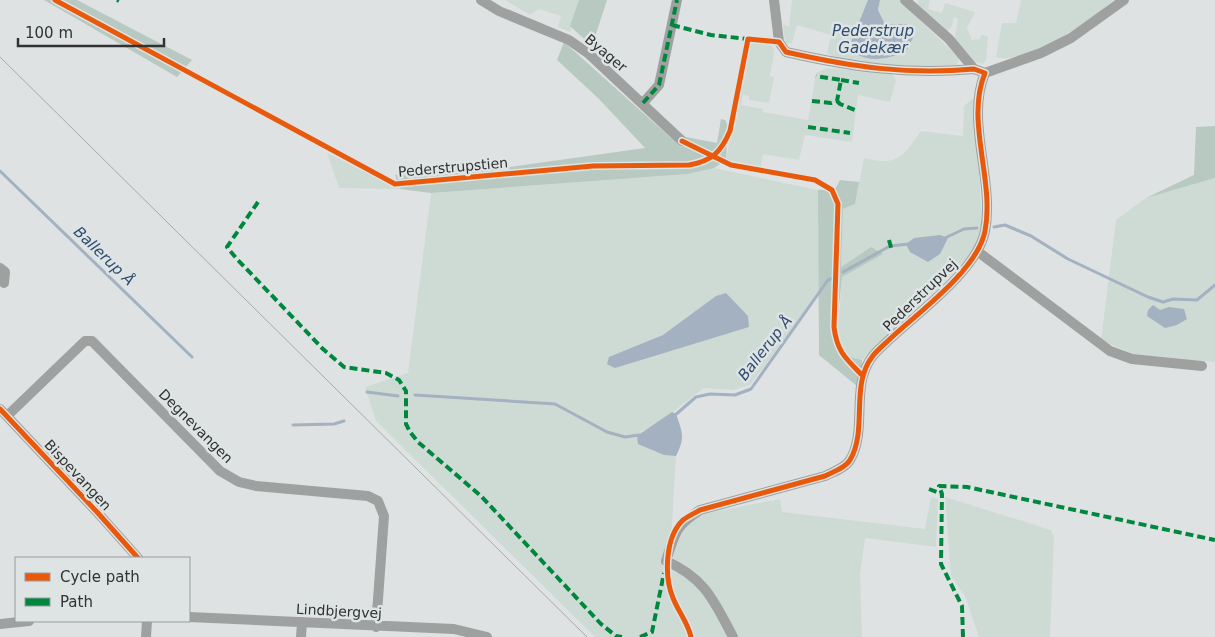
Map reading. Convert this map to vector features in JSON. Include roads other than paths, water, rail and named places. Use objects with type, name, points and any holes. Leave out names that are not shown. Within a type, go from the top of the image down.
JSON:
[{"type":"street","name":"Byager","points":[[481,0],[499,11],[569,40],[589,54],[682,141]]},
{"type":"street","points":[[643,103],[659,85],[677,0]]},
{"type":"street","points":[[774,0],[778,42],[786,52],[841,64],[900,72],[940,72],[974,68]]},
{"type":"street","points":[[905,0],[949,39],[974,68],[985,73],[1041,53],[1071,38],[1124,0]]},
{"type":"street","name":"Pederstrupvej","points":[[733,637],[711,595],[699,580],[666,560],[675,533],[682,521],[700,510],[825,476],[842,468],[850,461],[855,446],[863,376],[872,356],[963,272],[977,251],[985,230],[986,212],[978,104],[981,83],[985,73]]},
{"type":"street","points":[[977,251],[1110,351],[1132,359],[1202,366]]},
{"type":"street","points":[[0,268],[5,272],[4,283]]},
{"type":"street","name":"Degnevangen","points":[[3,412],[85,341],[92,340],[220,472],[239,482],[256,486],[368,496],[378,501],[384,516],[376,627]]},
{"type":"street","name":"Bispevangen","points":[[3,412],[137,557]]},
{"type":"street","name":"Lindbjergvej","points":[[190,617],[376,627],[454,629],[487,637]]},
{"type":"street","points":[[0,624],[19,622]]},
{"type":"street","points":[[146,637],[147,622]]},
{"type":"street","points":[[301,637],[302,622]]},
{"type":"water","name":"Pederstrup Gadekær","points":[[868,0],[880,0],[878,10],[885,24],[906,24],[913,38],[906,52],[891,57],[871,59],[850,50],[851,42]]},
{"type":"water","points":[[940,235],[948,238],[940,254],[928,262],[910,252],[906,244],[914,238]]},
{"type":"water","points":[[726,293],[748,316],[749,327],[615,368],[607,364],[609,357],[663,335],[716,296]]},
{"type":"water","points":[[1153,305],[1160,310],[1169,307],[1184,309],[1187,319],[1177,325],[1165,328],[1147,316],[1148,310]]},
{"type":"water","points":[[672,412],[676,414],[682,435],[681,445],[676,456],[664,455],[638,444],[637,436]]},
{"type":"waterway","name":"Ballerup Å","points":[[0,171],[192,357]]},
{"type":"waterway","name":"Ballerup Å","points":[[994,227],[1005,225],[1031,236],[1068,259],[1148,297],[1163,302],[1173,299],[1197,300],[1215,285]]},
{"type":"waterway","name":"Ballerup Å","points":[[945,238],[964,229],[977,228]]},
{"type":"waterway","name":"Ballerup Å","points":[[843,272],[890,246],[909,244]]},
{"type":"waterway","name":"Ballerup Å","points":[[674,416],[696,397],[710,394],[735,395],[751,389],[828,280],[833,278]]},
{"type":"waterway","points":[[367,392],[398,396]]},
{"type":"waterway","name":"Ballerup Å","points":[[415,395],[555,404],[607,432],[625,437],[639,435]]},
{"type":"waterway","name":"Ballerup Å","points":[[293,425],[334,424],[344,421]]},
{"type":"tram line","points":[[0,57],[587,637]]}]
